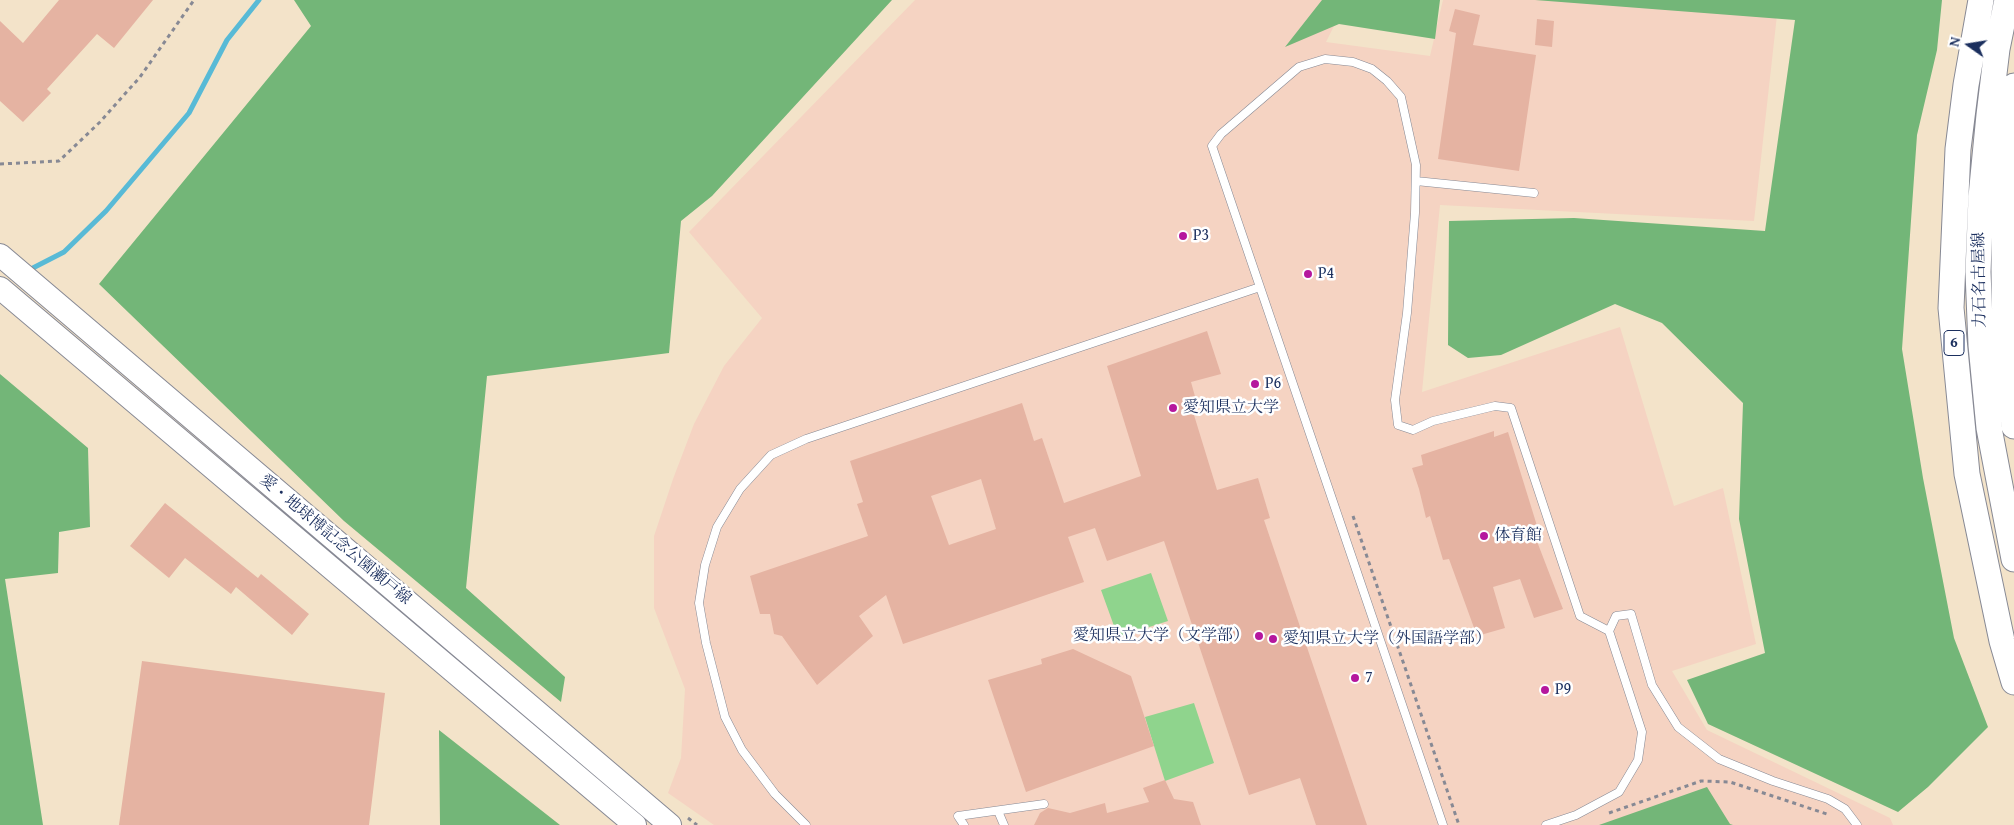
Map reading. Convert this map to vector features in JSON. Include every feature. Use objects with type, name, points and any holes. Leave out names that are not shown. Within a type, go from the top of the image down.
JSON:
[{"type":"main road","name":"6","points":[[1981,0],[1966,85],[1958,149],[1951,308],[1966,474],[1998,622],[2014,682]]},
{"type":"main road","name":"力石名古屋線","points":[[2007,0],[1997,49],[1980,197],[1978,272],[1981,346],[1989,428],[2014,559]]},
{"type":"main road","name":"力石名古屋線","points":[[2014,86],[2005,189],[2004,251],[2005,342],[2014,426]]},
{"type":"main road","name":"愛・地球博記念公園瀬戸線","points":[[0,256],[670,825]]},
{"type":"main road","name":"愛・地球博記念公園瀬戸線","points":[[0,288],[635,825]]},
{"type":"lane","points":[[1443,825],[1212,146],[1221,134],[1299,67],[1325,59],[1353,62],[1372,69],[1387,81],[1401,98],[1416,165],[1416,181],[1407,313],[1395,400],[1398,425],[1413,430],[1434,421],[1495,406],[1511,408],[1580,616],[1609,631]]},
{"type":"lane","points":[[1416,181],[1534,193]]},
{"type":"lane","points":[[806,825],[775,794],[742,750],[726,717],[706,643],[700,603],[705,565],[717,527],[740,489],[771,455],[806,439],[1260,287]]},
{"type":"lane","points":[[1546,825],[1576,815],[1619,792],[1638,760],[1642,732],[1609,631],[1616,616],[1631,614],[1652,685],[1678,727],[1719,759],[1772,781],[1828,799],[1845,809],[1857,825]]},
{"type":"lane","points":[[964,825],[958,816],[1044,804]]},
{"type":"lane","points":[[998,811],[1004,825]]},
{"type":"path","points":[[0,164],[59,161],[100,122],[140,77],[194,0]]},
{"type":"path","points":[[1350,509],[1460,825]]},
{"type":"path","points":[[1600,816],[1701,781],[1730,782],[1835,817]]},
{"type":"shaded area","name":"愛知県立大学","points":[[915,0],[1347,0],[1326,42],[1430,56],[1443,0],[1700,0],[1778,6],[1754,221],[1440,205],[1422,392],[1620,327],[1674,506],[1723,488],[1756,644],[1672,671],[1707,730],[1890,818],[1893,825],[714,825],[668,793],[681,758],[685,689],[654,608],[654,536],[694,424],[724,366],[762,318],[689,232]]},
{"type":"green space","points":[[294,0],[892,0],[712,196],[681,221],[669,353],[487,376],[466,588],[565,677],[561,702],[344,521],[99,284],[311,26]]},
{"type":"green space","points":[[1322,0],[1440,0],[1435,39],[1339,24],[1285,47]]},
{"type":"green space","points":[[1535,0],[1942,0],[1937,50],[1917,135],[1902,349],[1923,478],[1954,638],[1988,727],[1928,787],[1898,812],[1708,724],[1687,680],[1765,653],[1739,519],[1743,403],[1662,323],[1615,304],[1501,355],[1468,358],[1448,345],[1449,221],[1574,218],[1765,231],[1795,20]]},
{"type":"green space","points":[[0,374],[88,448],[90,527],[59,532],[58,573],[5,579],[43,825],[0,825]]},
{"type":"green space","points":[[1151,573],[1168,621],[1118,637],[1101,590]]},
{"type":"green space","points":[[1194,703],[1214,763],[1165,781],[1145,717]]},
{"type":"green space","points":[[439,730],[560,825],[440,825]]},
{"type":"green space","points":[[1707,787],[1730,824],[1733,825],[1599,825]]},
{"type":"building","points":[[59,0],[153,0],[114,48],[97,34],[47,89],[51,93],[23,122],[0,101],[0,21],[23,43]]},
{"type":"building","points":[[1455,9],[1480,15],[1473,45],[1536,55],[1519,171],[1438,159],[1456,33],[1449,31]]},
{"type":"building","points":[[1537,19],[1554,21],[1552,47],[1535,45]]},
{"type":"building","points":[[1207,331],[1221,374],[1191,382],[1196,400],[1190,402],[1217,490],[1258,478],[1270,518],[1264,520],[1367,825],[1316,825],[1300,778],[1249,795],[1164,541],[1107,561],[1095,528],[1068,537],[1084,582],[903,644],[886,595],[859,616],[873,636],[817,685],[782,636],[774,634],[770,614],[760,614],[750,576],[868,536],[857,504],[863,502],[850,461],[1022,403],[1034,441],[1042,438],[1064,503],[1141,476],[1107,366]],"holes":[[[981,479],[996,529],[949,545],[931,496]]]},
{"type":"building","name":"体育館","points":[[1494,431],[1494,437],[1508,432],[1538,529],[1533,531],[1563,609],[1534,618],[1520,579],[1493,587],[1505,628],[1477,636],[1449,559],[1443,560],[1430,516],[1426,518],[1412,468],[1423,465],[1421,455]]},
{"type":"building","points":[[165,503],[258,578],[261,574],[309,614],[292,635],[236,587],[231,594],[185,558],[169,578],[130,546]]},
{"type":"building","points":[[1073,649],[1131,676],[1154,746],[1026,792],[988,680],[1042,664],[1041,659]]},
{"type":"building","points":[[142,661],[385,693],[369,825],[119,825]]},
{"type":"building","points":[[1165,780],[1174,799],[1193,802],[1201,825],[1034,825],[1040,813],[1048,808],[1070,813],[1105,803],[1107,813],[1149,802],[1143,788]]},
{"type":"waterway","points":[[27,271],[64,252],[106,211],[189,113],[227,40],[259,0]]},
{"type":"place","name":"P3","points":[[1183,236]]},
{"type":"place","name":"P4","points":[[1308,274]]},
{"type":"place","name":"P6","points":[[1255,384]]},
{"type":"place","name":"愛知県立大学","points":[[1173,408]]},
{"type":"place","name":"体育館","points":[[1484,536]]},
{"type":"place","name":"愛知県立大学（文学部）","points":[[1259,636]]},
{"type":"place","name":"愛知県立大学（外国語学部）","points":[[1273,639]]},
{"type":"place","name":"7","points":[[1355,678]]},
{"type":"place","name":"P9","points":[[1545,690]]}]
